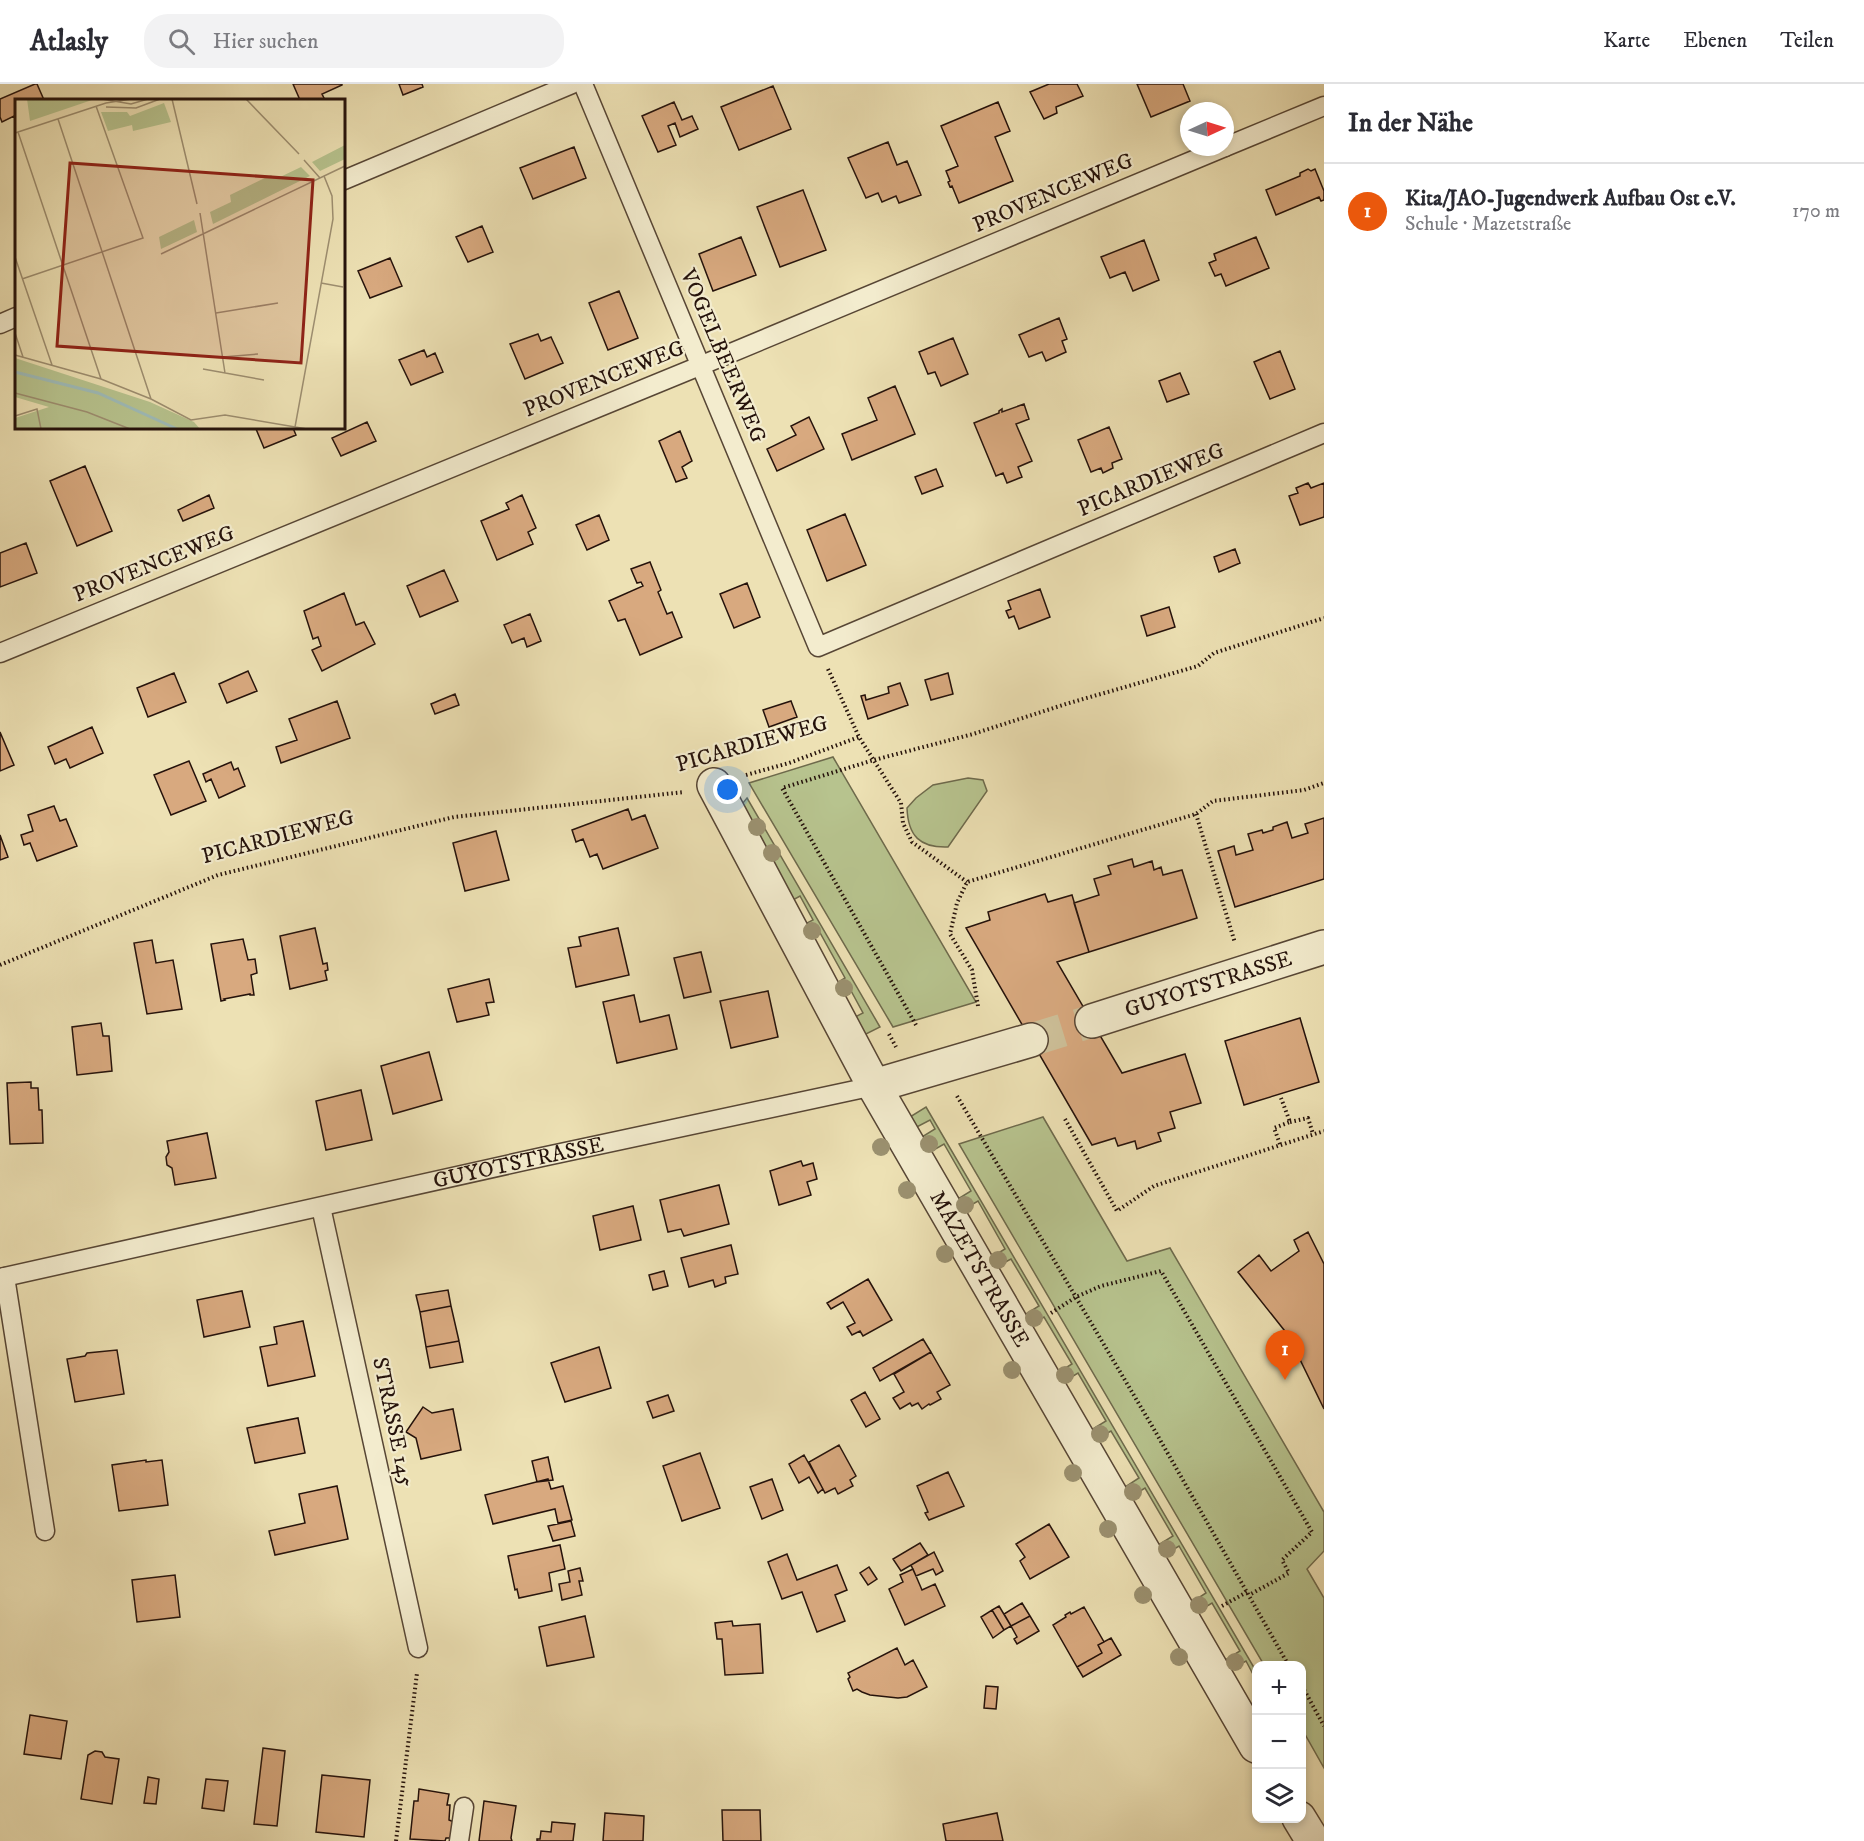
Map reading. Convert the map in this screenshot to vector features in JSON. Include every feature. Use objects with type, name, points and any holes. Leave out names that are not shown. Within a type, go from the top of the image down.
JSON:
[{"type":"street","name":"MAZETSTRASSE","points":[[714,785],[874,1086],[1252,1737]]},
{"type":"street","name":"GUYOTSTRASSE","points":[[1092,1021],[1324,947]]},
{"type":"street","name":"GUYOTSTRASSE","points":[[874,1086],[1031,1040]]},
{"type":"street","points":[[1302,1823],[1313,1841]]},
{"type":"lane","points":[[345,180],[572,84]]},
{"type":"lane","name":"VOGELBEERWEG","points":[[583,84],[818,647]]},
{"type":"lane","name":"PROVENCEWEG","points":[[1234,143],[1324,106]]},
{"type":"lane","name":"PROVENCEWEG","points":[[0,653],[1203,156]]},
{"type":"lane","points":[[0,324],[15,317]]},
{"type":"lane","name":"PICARDIEWEG","points":[[818,647],[1324,433]]},
{"type":"lane","name":"GUYOTSTRASSE","points":[[45,1531],[2,1278],[874,1086]]},
{"type":"lane","name":"STRASSE 145","points":[[321,1206],[418,1648]]},
{"type":"lane","points":[[459,1841],[464,1807]]},
{"type":"path","points":[[916,1025],[782,789],[1198,666],[1214,653],[1324,618]]},
{"type":"path","name":"PICARDIEWEG","points":[[0,965],[218,875],[454,817],[686,791],[714,785],[789,763],[859,737],[818,647]]},
{"type":"path","points":[[859,737],[902,803],[903,823],[912,842],[967,882]]},
{"type":"path","points":[[978,1006],[972,970],[950,934],[957,903],[967,882],[1196,814],[1213,801],[1304,790],[1324,783]]},
{"type":"path","points":[[1196,814],[1244,972]]},
{"type":"path","points":[[953,1090],[1287,1661]]},
{"type":"path","points":[[1281,1098],[1290,1122]]},
{"type":"path","points":[[1280,1144],[1274,1128],[1290,1122],[1308,1118],[1313,1134]]},
{"type":"path","points":[[1065,1119],[1117,1211],[1154,1186],[1324,1131]]},
{"type":"path","points":[[1051,1313],[1076,1297],[1101,1286],[1161,1272],[1312,1532],[1282,1560],[1289,1573],[1222,1606]]},
{"type":"path","points":[[396,1841],[416,1687],[418,1648]]},
{"type":"path","points":[[1306,1693],[1324,1726]]},
{"type":"green space","points":[[833,757],[976,1002],[893,1027],[749,783]]},
{"type":"green space","points":[[968,778],[983,780],[987,791],[948,847],[930,845],[917,838],[910,826],[907,808],[933,785]]},
{"type":"green space","points":[[747,798],[880,1027],[864,1035],[855,1017],[863,1013],[850,989],[843,993],[837,983],[845,978],[819,931],[811,934],[805,924],[813,920],[800,896],[793,900],[742,804]]},
{"type":"green space","points":[[926,1107],[1252,1664],[1252,1672],[1246,1661],[1228,1671],[1222,1662],[1240,1651],[1212,1603],[1194,1614],[1189,1604],[1206,1593],[1179,1546],[1161,1557],[1155,1547],[1173,1536],[1145,1488],[1127,1499],[1122,1489],[1139,1478],[1111,1431],[1093,1441],[1088,1432],[1106,1421],[1078,1373],[1060,1384],[1054,1375],[1072,1364],[1044,1317],[1027,1327],[1021,1317],[1039,1306],[1011,1259],[992,1269],[987,1260],[1005,1249],[978,1201],[959,1212],[953,1202],[971,1191],[944,1144],[925,1155],[917,1140],[935,1129],[930,1120],[911,1130],[905,1120]]},
{"type":"green space","points":[[1043,1117],[1127,1261],[1170,1248],[1324,1512],[1324,1551],[1307,1569],[1324,1598],[1324,1768],[1306,1736],[1306,1661],[1262,1661],[959,1144]]},
{"type":"building","points":[[37,84],[44,99],[15,99],[15,119],[14,116],[2,122],[0,99]]},
{"type":"building","points":[[293,84],[342,84],[322,94],[324,99],[300,99]]},
{"type":"building","points":[[399,84],[422,84],[423,87],[403,95]]},
{"type":"building","points":[[1049,84],[1077,84],[1083,96],[1056,107],[1057,113],[1044,119],[1030,92]]},
{"type":"building","points":[[1137,84],[1183,84],[1190,101],[1180,102],[1180,105],[1151,117]]},
{"type":"building","points":[[773,86],[791,129],[739,150],[721,107]]},
{"type":"building","points":[[674,102],[682,120],[692,116],[698,129],[680,137],[675,123],[668,126],[676,145],[658,152],[642,116]]},
{"type":"building","points":[[998,102],[1010,131],[995,137],[1013,181],[959,203],[952,186],[950,187],[946,171],[958,166],[941,126]]},
{"type":"building","points":[[888,142],[897,165],[907,161],[921,195],[899,203],[896,196],[882,202],[878,193],[866,198],[848,158]]},
{"type":"building","points":[[574,147],[586,178],[533,199],[520,168]]},
{"type":"building","points":[[1308,169],[1311,171],[1315,169],[1324,191],[1324,200],[1321,201],[1319,197],[1276,215],[1266,190],[1300,176],[1300,173]]},
{"type":"building","points":[[803,190],[826,250],[780,267],[757,207]]},
{"type":"building","points":[[482,226],[493,252],[468,262],[456,237]]},
{"type":"building","points":[[741,237],[756,275],[713,291],[699,254]]},
{"type":"building","points":[[1256,237],[1269,268],[1226,286],[1221,274],[1215,276],[1209,263],[1216,260],[1214,254]]},
{"type":"building","points":[[1144,240],[1159,280],[1133,291],[1125,272],[1110,278],[1101,257]]},
{"type":"building","points":[[390,258],[402,286],[370,298],[358,271]]},
{"type":"building","points":[[619,291],[638,338],[608,350],[589,303]]},
{"type":"building","points":[[1059,318],[1067,339],[1062,341],[1066,352],[1046,361],[1042,352],[1029,357],[1019,335]]},
{"type":"building","points":[[538,334],[541,341],[551,337],[563,363],[525,379],[510,344]]},
{"type":"building","points":[[953,338],[968,374],[941,386],[935,372],[928,374],[919,352]]},
{"type":"building","points":[[424,350],[427,357],[435,353],[443,372],[411,385],[399,360]]},
{"type":"building","points":[[1280,351],[1295,389],[1270,399],[1254,362]]},
{"type":"building","points":[[1180,373],[1189,394],[1167,402],[1159,381]]},
{"type":"building","points":[[895,386],[915,434],[852,460],[842,434],[877,420],[868,398]]},
{"type":"building","points":[[1024,404],[1029,419],[1016,424],[1032,461],[1018,467],[1022,477],[1007,483],[1003,473],[996,476],[974,423],[999,413],[1002,409],[1002,412]]},
{"type":"building","points":[[809,417],[824,449],[777,471],[767,449],[796,435],[791,426]]},
{"type":"building","points":[[367,422],[376,441],[341,456],[332,438]]},
{"type":"building","points":[[1109,427],[1122,459],[1112,463],[1113,468],[1103,473],[1101,468],[1091,472],[1078,440]]},
{"type":"building","points":[[256,429],[293,429],[296,435],[264,448]]},
{"type":"building","points":[[680,431],[692,461],[682,467],[687,478],[676,482],[659,441]]},
{"type":"building","points":[[85,466],[112,531],[77,546],[50,481]]},
{"type":"building","points":[[936,469],[943,486],[922,494],[915,477]]},
{"type":"building","points":[[1308,483],[1311,488],[1324,483],[1324,517],[1300,525],[1289,496],[1298,493],[1296,488]]},
{"type":"building","points":[[209,495],[214,508],[183,521],[178,510]]},
{"type":"building","points":[[522,495],[536,528],[528,532],[533,544],[497,560],[481,521],[509,509],[506,503]]},
{"type":"building","points":[[845,514],[866,565],[827,581],[807,530]]},
{"type":"building","points":[[599,515],[609,540],[587,550],[576,525]]},
{"type":"building","points":[[26,543],[37,573],[0,587],[0,553]]},
{"type":"building","points":[[1235,549],[1240,563],[1219,572],[1214,557]]},
{"type":"building","points":[[650,562],[667,614],[672,612],[682,637],[640,655],[625,619],[618,621],[609,601],[643,586],[641,582],[637,583],[631,569]]},
{"type":"building","points":[[444,570],[458,601],[420,617],[407,586]]},
{"type":"building","points":[[747,583],[760,617],[734,628],[720,594]]},
{"type":"building","points":[[1040,589],[1050,617],[1019,629],[1014,616],[1009,618],[1006,611],[1011,609],[1008,601]]},
{"type":"building","points":[[344,593],[356,625],[364,622],[375,644],[322,671],[312,650],[321,646],[318,637],[313,639],[304,611]]},
{"type":"building","points":[[1169,607],[1175,627],[1147,636],[1141,616]]},
{"type":"building","points":[[530,614],[541,641],[527,647],[524,638],[512,643],[504,625]]},
{"type":"building","points":[[248,671],[257,691],[227,703],[219,684]]},
{"type":"building","points":[[174,673],[186,702],[148,717],[137,688]]},
{"type":"building","points":[[948,673],[953,694],[931,700],[925,680]]},
{"type":"building","points":[[900,683],[908,705],[868,719],[861,696],[865,695],[866,700],[889,693],[888,687]]},
{"type":"building","points":[[455,694],[459,705],[435,714],[431,704]]},
{"type":"building","points":[[337,701],[350,738],[281,763],[276,747],[297,740],[289,719]]},
{"type":"building","points":[[791,701],[797,717],[769,727],[763,710]]},
{"type":"building","points":[[92,727],[103,753],[70,768],[66,759],[55,764],[48,747]]},
{"type":"building","points":[[0,732],[14,765],[0,771]]},
{"type":"building","points":[[189,761],[206,801],[171,815],[154,775]]},
{"type":"building","points":[[231,762],[234,770],[238,768],[245,786],[219,798],[211,779],[206,782],[203,774]]},
{"type":"building","points":[[54,806],[60,821],[66,819],[77,846],[37,861],[30,843],[24,845],[21,835],[33,831],[28,815]]},
{"type":"building","points":[[628,809],[632,820],[645,815],[658,848],[603,869],[597,854],[590,857],[583,839],[576,842],[572,830]]},
{"type":"building","points":[[1324,818],[1324,879],[1235,907],[1218,851],[1234,846],[1236,855],[1253,850],[1248,834],[1273,830],[1273,827],[1287,822],[1292,838],[1308,833],[1305,824]]},
{"type":"building","points":[[496,831],[509,880],[465,891],[453,843]]},
{"type":"building","points":[[0,835],[8,857],[0,860]]},
{"type":"building","points":[[1132,859],[1134,867],[1152,861],[1154,870],[1161,867],[1163,875],[1182,870],[1197,918],[1089,952],[1074,903],[1099,895],[1094,879],[1111,874],[1108,866]]},
{"type":"building","points":[[1045,894],[1048,902],[1072,895],[1089,952],[1057,962],[1122,1073],[1185,1054],[1201,1103],[1170,1112],[1175,1128],[1158,1133],[1161,1141],[1137,1149],[1135,1141],[1118,1146],[1115,1138],[1092,1145],[966,928],[990,920],[988,912]]},
{"type":"building","points":[[315,928],[323,964],[327,963],[328,970],[325,971],[327,980],[290,989],[280,936]]},
{"type":"building","points":[[618,928],[629,975],[576,987],[568,948],[581,946],[579,937]]},
{"type":"building","points":[[243,939],[248,960],[255,959],[257,973],[251,975],[254,995],[221,1001],[211,944]]},
{"type":"building","points":[[152,940],[156,963],[173,960],[182,1009],[147,1014],[134,943]]},
{"type":"building","points":[[701,952],[711,992],[684,998],[674,958]]},
{"type":"building","points":[[489,979],[494,1002],[486,1003],[489,1015],[457,1022],[448,989]]},
{"type":"building","points":[[768,991],[778,1037],[731,1048],[720,1001]]},
{"type":"building","points":[[634,995],[640,1022],[669,1015],[677,1049],[617,1063],[603,1002]]},
{"type":"building","points":[[1300,1018],[1319,1082],[1244,1105],[1225,1041]]},
{"type":"building","points":[[101,1023],[103,1036],[109,1036],[112,1071],[77,1075],[72,1027]]},
{"type":"building","points":[[429,1052],[442,1100],[393,1114],[381,1066]]},
{"type":"building","points":[[31,1082],[31,1088],[38,1088],[39,1110],[42,1110],[43,1143],[10,1144],[7,1083]]},
{"type":"building","points":[[361,1090],[372,1140],[326,1150],[316,1101]]},
{"type":"building","points":[[207,1133],[216,1178],[175,1185],[172,1168],[167,1165],[166,1157],[169,1152],[167,1141]]},
{"type":"building","points":[[801,1161],[803,1166],[813,1163],[817,1179],[807,1182],[811,1195],[779,1205],[770,1171]]},
{"type":"building","points":[[719,1185],[729,1224],[684,1236],[681,1229],[668,1232],[660,1200]]},
{"type":"building","points":[[633,1206],[641,1240],[600,1250],[593,1216]]},
{"type":"building","points":[[1308,1232],[1324,1264],[1324,1409],[1288,1335],[1238,1272],[1259,1255],[1271,1271],[1299,1251],[1294,1240]]},
{"type":"building","points":[[731,1245],[738,1274],[725,1277],[726,1283],[715,1287],[713,1280],[689,1287],[681,1258]]},
{"type":"building","points":[[664,1271],[668,1286],[653,1290],[649,1275]]},
{"type":"building","points":[[868,1279],[892,1320],[863,1336],[860,1331],[852,1335],[847,1327],[855,1323],[843,1302],[831,1309],[827,1303]]},
{"type":"building","points":[[448,1290],[451,1306],[420,1312],[416,1295]]},
{"type":"building","points":[[242,1291],[250,1327],[204,1337],[197,1300]]},
{"type":"building","points":[[451,1306],[459,1341],[426,1347],[420,1312]]},
{"type":"building","points":[[303,1321],[315,1376],[268,1386],[260,1347],[277,1344],[274,1327]]},
{"type":"building","points":[[923,1339],[931,1352],[880,1381],[873,1368]]},
{"type":"building","points":[[459,1341],[463,1362],[430,1368],[426,1347]]},
{"type":"building","points":[[599,1347],[611,1388],[565,1402],[551,1363]]},
{"type":"building","points":[[117,1350],[124,1394],[75,1402],[67,1359],[85,1356],[87,1353]]},
{"type":"building","points":[[931,1352],[950,1385],[937,1392],[941,1399],[922,1409],[918,1403],[912,1406],[910,1403],[900,1409],[893,1398],[904,1392],[894,1374]]},
{"type":"building","points":[[865,1392],[880,1419],[866,1427],[851,1400]]},
{"type":"building","points":[[668,1395],[674,1411],[653,1418],[647,1402]]},
{"type":"building","points":[[423,1407],[432,1413],[453,1409],[461,1450],[421,1459],[416,1438],[406,1432]]},
{"type":"building","points":[[298,1418],[305,1453],[255,1463],[247,1428]]},
{"type":"building","points":[[839,1445],[856,1476],[850,1480],[853,1486],[838,1494],[835,1488],[825,1493],[809,1462]]},
{"type":"building","points":[[700,1453],[720,1508],[682,1521],[663,1466]]},
{"type":"building","points":[[804,1455],[823,1489],[818,1493],[809,1477],[799,1483],[789,1464]]},
{"type":"building","points":[[548,1457],[553,1480],[537,1482],[532,1461]]},
{"type":"building","points":[[146,1460],[146,1462],[162,1460],[168,1505],[119,1511],[112,1465]]},
{"type":"building","points":[[948,1472],[964,1506],[929,1520],[917,1486]]},
{"type":"building","points":[[548,1479],[551,1489],[563,1486],[572,1520],[558,1523],[555,1509],[493,1524],[485,1495]]},
{"type":"building","points":[[772,1479],[783,1510],[762,1519],[750,1487]]},
{"type":"building","points":[[337,1486],[348,1539],[275,1555],[269,1531],[305,1523],[299,1494]]},
{"type":"building","points":[[571,1521],[575,1536],[553,1541],[548,1526]]},
{"type":"building","points":[[1049,1524],[1069,1557],[1030,1579],[1020,1561],[1025,1557],[1016,1544]]},
{"type":"building","points":[[920,1543],[928,1555],[901,1571],[893,1559]]},
{"type":"building","points":[[560,1545],[565,1569],[549,1573],[552,1591],[519,1598],[517,1589],[515,1590],[508,1556]]},
{"type":"building","points":[[934,1552],[943,1571],[936,1575],[933,1569],[916,1576],[911,1565]]},
{"type":"building","points":[[787,1554],[797,1580],[837,1565],[847,1590],[835,1595],[845,1621],[817,1632],[802,1592],[782,1599],[768,1562]]},
{"type":"building","points":[[869,1567],[877,1579],[868,1585],[860,1573]]},
{"type":"building","points":[[580,1568],[583,1581],[579,1581],[582,1595],[562,1600],[559,1584],[570,1582],[568,1571]]},
{"type":"building","points":[[913,1569],[922,1590],[935,1584],[945,1606],[905,1625],[889,1589],[903,1582],[900,1575]]},
{"type":"building","points":[[175,1575],[180,1617],[137,1622],[132,1580]]},
{"type":"building","points":[[1022,1603],[1030,1616],[1011,1626],[1004,1614]]},
{"type":"building","points":[[999,1606],[1011,1626],[1004,1630],[992,1610]]},
{"type":"building","points":[[1084,1607],[1104,1642],[1098,1645],[1102,1653],[1077,1667],[1053,1625],[1070,1612],[1071,1614]]},
{"type":"building","points":[[992,1610],[1004,1630],[993,1638],[981,1617]]},
{"type":"building","points":[[585,1616],[594,1657],[547,1666],[539,1627]]},
{"type":"building","points":[[1030,1616],[1039,1631],[1017,1644],[1014,1639],[1017,1637],[1011,1626]]},
{"type":"building","points":[[732,1621],[733,1626],[760,1624],[763,1673],[725,1675],[722,1639],[717,1639],[715,1623]]},
{"type":"building","points":[[1111,1638],[1121,1655],[1083,1677],[1077,1667],[1102,1653],[1098,1645]]},
{"type":"building","points":[[897,1648],[905,1665],[913,1660],[927,1687],[907,1697],[898,1698],[870,1695],[857,1689],[853,1691],[848,1673]]},
{"type":"building","points":[[986,1686],[998,1687],[996,1709],[984,1708]]},
{"type":"building","points":[[30,1715],[67,1721],[61,1759],[24,1754]]},
{"type":"building","points":[[263,1748],[285,1751],[277,1826],[254,1824]]},
{"type":"building","points":[[95,1751],[102,1752],[105,1757],[119,1759],[112,1804],[81,1799],[88,1755]]},
{"type":"building","points":[[322,1775],[370,1780],[364,1837],[316,1832]]},
{"type":"building","points":[[148,1777],[159,1779],[156,1804],[144,1803]]},
{"type":"building","points":[[206,1779],[228,1781],[224,1811],[202,1808]]},
{"type":"building","points":[[419,1789],[449,1794],[447,1805],[450,1805],[449,1820],[454,1822],[452,1838],[446,1838],[445,1841],[410,1839],[414,1801],[418,1801]]},
{"type":"building","points":[[484,1801],[516,1806],[512,1841],[479,1841]]},
{"type":"building","points":[[722,1810],[760,1810],[761,1841],[723,1841]]},
{"type":"building","points":[[605,1813],[644,1816],[643,1841],[603,1841]]},
{"type":"building","points":[[997,1813],[1003,1841],[946,1841],[943,1824]]},
{"type":"building","points":[[552,1822],[575,1824],[573,1841],[537,1841],[540,1839],[541,1831],[551,1832]]},
{"type":"tunnel","points":[[1031,1040],[1092,1021]]},
{"type":"place","name":"Kita/JAO-Jugendwerk Aufbau Ost e.V.","points":[[1285,1380]]}]
